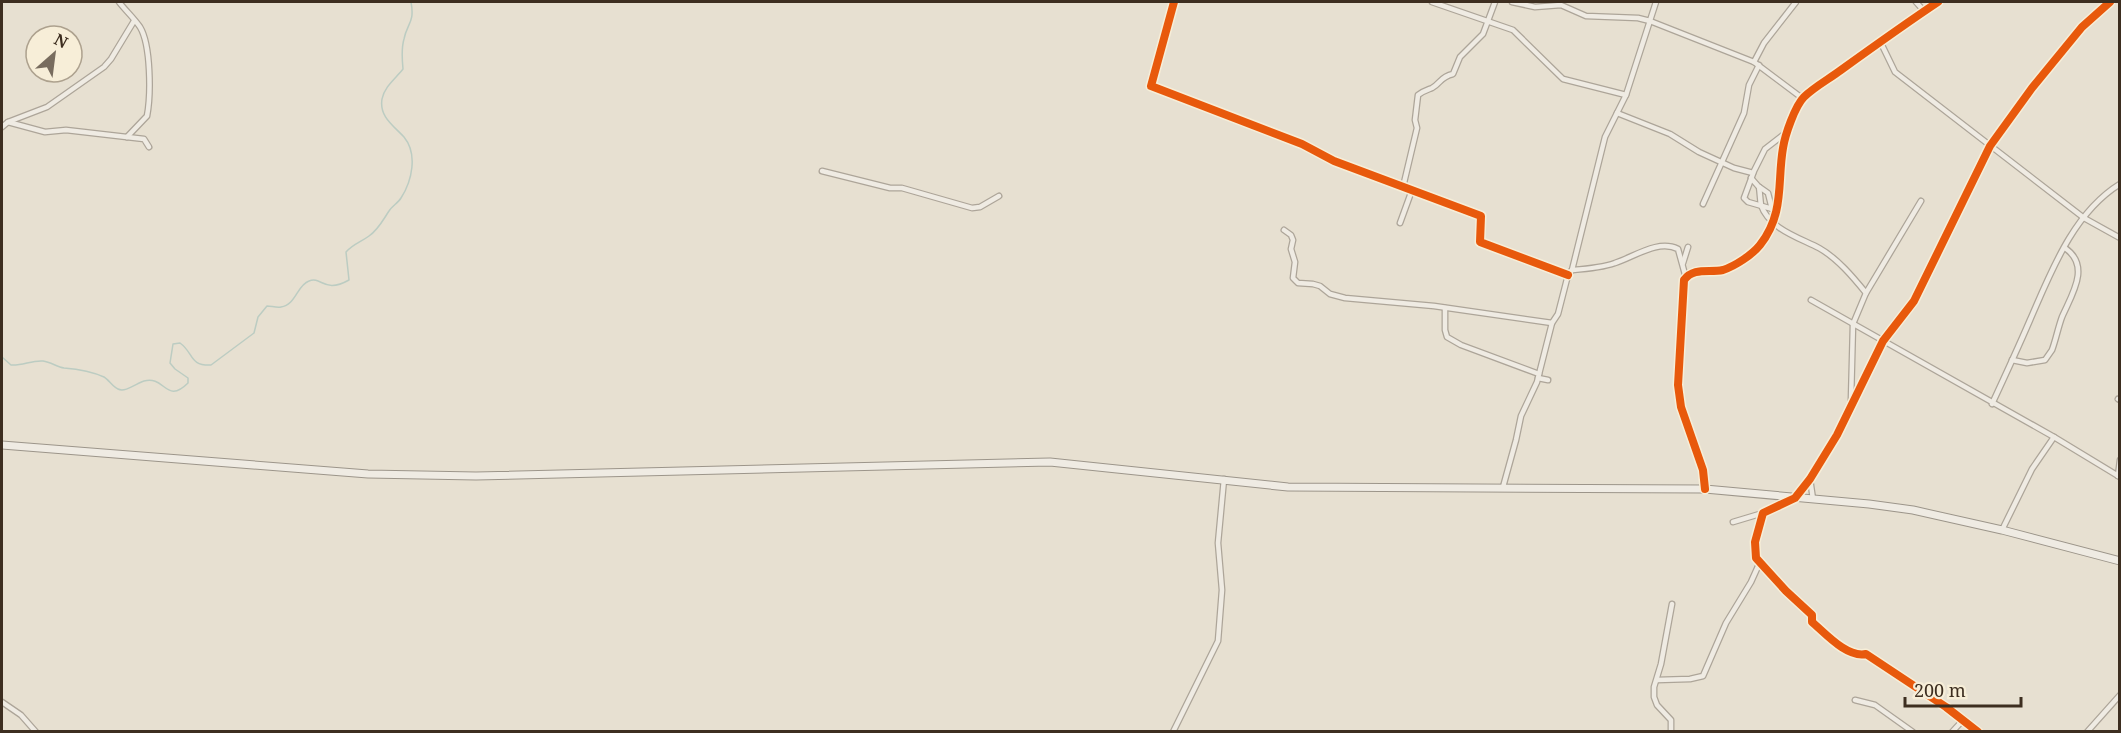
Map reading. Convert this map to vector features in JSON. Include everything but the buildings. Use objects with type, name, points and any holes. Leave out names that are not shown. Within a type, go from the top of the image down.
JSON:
[{"type":"main road","points":[[2,445],[368,474],[476,476],[1050,462],[1288,487],[1705,489],[1913,510],[2002,530],[2120,561]]},
{"type":"street","points":[[118,2],[143,33],[149,70],[146,120],[127,137]]},
{"type":"street","points":[[1174,2],[1151,86],[1302,144],[1335,161],[1481,216],[1480,242],[1570,272],[1613,264],[1638,252],[1664,245],[1678,249],[1686,278],[1683,285],[1678,385],[1681,407],[1703,470],[1705,489]]},
{"type":"street","points":[[1432,2],[1513,30],[1563,79],[1626,95]]},
{"type":"street","points":[[1402,187],[1417,128],[1415,120],[1418,95],[1434,87],[1446,75],[1453,74],[1460,57],[1483,34],[1495,2]]},
{"type":"street","points":[[1512,2],[1535,7],[1561,5],[1586,16],[1638,18],[1650,21],[1754,62],[1802,98]]},
{"type":"street","points":[[1564,2],[1568,8]]},
{"type":"street","points":[[1503,487],[1521,416],[1539,376],[1552,323],[1558,314],[1605,138],[1626,95],[1656,2]]},
{"type":"street","points":[[1754,62],[1764,43],[1796,2]]},
{"type":"street","points":[[1916,2],[1924,11]]},
{"type":"street","points":[[1686,278],[1699,271],[1724,270],[1747,257],[1763,242],[1773,220],[1787,132],[1802,98],[1938,2]]},
{"type":"street","points":[[1734,522],[1763,513],[1795,498],[1810,479],[1837,435],[1851,402],[1883,341],[1914,301],[1990,146],[2031,88],[2082,27],[2110,2]]},
{"type":"street","points":[[2,127],[8,122],[47,107],[104,67],[134,21]]},
{"type":"street","points":[[1880,41],[1895,72],[2084,218],[2120,238]]},
{"type":"street","points":[[1703,204],[1744,113],[1749,85],[1759,65]]},
{"type":"street","points":[[1617,112],[1670,134],[1700,152],[1752,176],[1759,187],[1762,206],[1766,214],[1786,233],[1821,249],[1853,277],[1866,293]]},
{"type":"street","points":[[8,122],[45,132],[66,130],[144,139],[149,147]]},
{"type":"street","points":[[1774,210],[1748,202],[1744,198],[1765,149],[1787,132]]},
{"type":"street","points":[[822,171],[890,188],[902,188],[972,208],[980,207],[999,196]]},
{"type":"street","points":[[1992,404],[2055,264],[2084,218],[2106,192],[2120,184]]},
{"type":"street","points":[[1759,187],[1768,193],[1774,210]]},
{"type":"street","points":[[1400,223],[1412,190]]},
{"type":"street","points":[[1851,402],[1853,324],[1866,293],[1922,201]]},
{"type":"street","points":[[1284,230],[1291,235],[1293,240],[1291,249],[1295,262],[1293,278],[1298,284],[1313,284],[1330,294],[1345,298],[1446,308],[1552,323]]},
{"type":"street","points":[[1683,262],[1688,247]]},
{"type":"street","points":[[2012,360],[2027,363],[2046,360],[2052,350],[2078,276],[2077,259],[2065,248]]},
{"type":"street","points":[[1811,300],[2054,437],[2119,477],[2120,460]]},
{"type":"street","points":[[1446,308],[1447,337],[1461,345],[1548,380]]},
{"type":"street","points":[[2002,530],[2032,469],[2054,437]]},
{"type":"street","points":[[1173,732],[1218,641],[1222,590],[1218,543],[1224,479]]},
{"type":"street","points":[[1810,479],[1813,499]]},
{"type":"street","points":[[1763,513],[1755,551],[1756,558],[1812,615],[1812,622],[1848,651],[1861,655],[1866,654],[1964,720],[1978,732]]},
{"type":"street","points":[[1657,680],[1690,679],[1703,675],[1726,623],[1751,582],[1760,562]]},
{"type":"street","points":[[1671,732],[1671,720],[1657,705],[1654,697],[1672,604]]},
{"type":"street","points":[[2087,732],[2120,695]]},
{"type":"street","points":[[1855,700],[1875,705],[1912,732]]},
{"type":"street","points":[[2,702],[21,715],[36,732]]},
{"type":"street","points":[[1952,732],[1964,720]]},
{"type":"waterway","points":[[2,357],[11,365],[43,361],[95,374],[104,377],[114,387],[121,390],[151,380],[175,391],[188,383],[188,378],[170,363],[173,344],[180,343],[195,361],[211,365],[254,333],[258,317],[267,306],[279,307],[290,303],[302,286],[309,281],[334,285],[349,280],[346,252],[378,228],[390,209],[401,198],[412,168],[411,151],[408,144],[388,121],[382,105],[385,91],[403,69],[402,46],[411,19],[411,2]]},
{"type":"cycle path","points":[[1174,2],[1151,86],[1302,144],[1334,161],[1481,216],[1480,242],[1568,275]]},
{"type":"cycle path","points":[[1705,489],[1703,470],[1681,407],[1678,385],[1684,280],[1692,273],[1723,270],[1738,263],[1757,249],[1768,233],[1777,209],[1781,161],[1786,136],[1794,114],[1804,97],[1938,2]]},
{"type":"cycle path","points":[[1978,732],[1946,707],[1866,654],[1844,649],[1830,638],[1812,622],[1812,615],[1756,558],[1755,542],[1763,513],[1795,498],[1810,479],[1837,435],[1883,341],[1914,301],[1990,146],[2032,88],[2082,27],[2110,2]]}]
